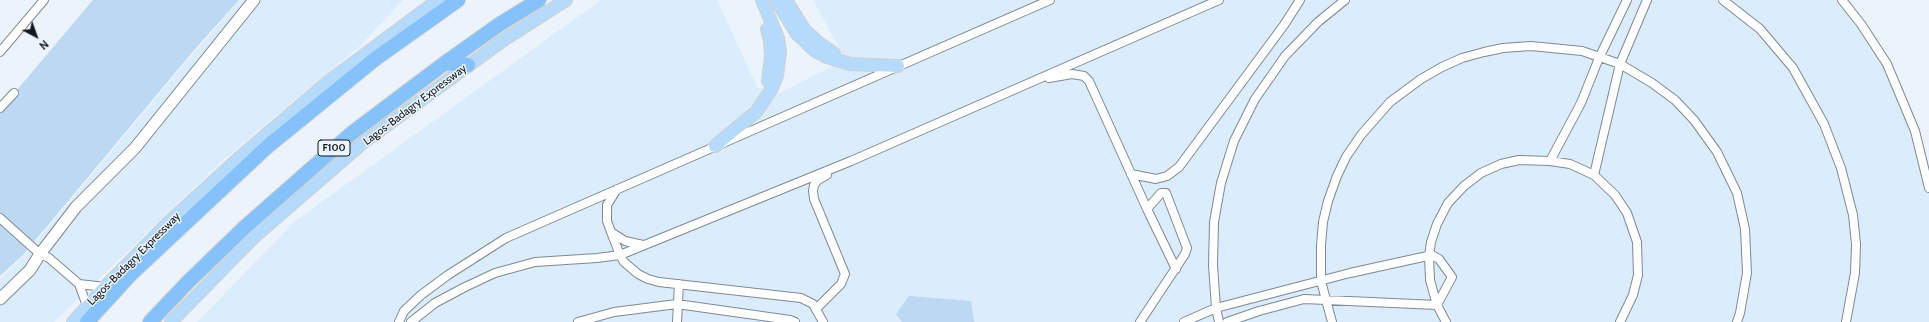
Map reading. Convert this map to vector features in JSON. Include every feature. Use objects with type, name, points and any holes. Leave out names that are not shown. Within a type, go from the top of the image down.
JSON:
[{"type":"highway","name":"Lagos-Badagry Expressway","points":[[88,322],[130,275],[268,146],[375,59],[458,0]]},
{"type":"highway","name":"Lagos-Badagry Expressway","points":[[150,322],[188,281],[245,227],[352,133],[445,63],[500,24],[539,0]]},
{"type":"highway","points":[[445,63],[468,65]]},
{"type":"main road","points":[[0,299],[30,270],[40,254],[76,207],[135,148],[254,0]]},
{"type":"main road","name":"Lagos-Badagry Expressway","points":[[73,322],[168,223],[240,157],[329,81],[438,0]]},
{"type":"main road","name":"Lagos-Badagry Expressway","points":[[170,322],[253,238],[358,147],[468,65],[538,16],[566,0]]},
{"type":"main road","points":[[754,0],[770,41],[770,72],[763,103]]},
{"type":"main road","points":[[715,146],[750,118],[763,103],[776,76],[780,53],[773,23],[762,0]]},
{"type":"main road","points":[[776,0],[788,22],[804,42],[824,56],[850,64],[898,66]]},
{"type":"main road","points":[[786,0],[794,15],[811,36],[850,64]]},
{"type":"main road","points":[[0,290],[25,265],[40,254]]},
{"type":"street","points":[[0,52],[44,0]]},
{"type":"street","points":[[399,322],[404,311],[448,275],[499,242],[533,225],[822,101],[898,66],[1050,0]]},
{"type":"street","points":[[411,322],[436,303],[464,287],[495,274],[535,262],[620,255],[851,161],[1219,0]]},
{"type":"street","points":[[1131,174],[1156,179],[1167,176],[1179,167],[1284,25],[1300,0]]},
{"type":"street","points":[[1219,322],[1216,308],[1213,266],[1214,222],[1221,183],[1234,141],[1255,99],[1285,56],[1318,22],[1345,0]]},
{"type":"street","points":[[1550,161],[1582,103],[1599,58],[1627,0]]},
{"type":"street","points":[[1594,175],[1620,64],[1647,0]]},
{"type":"street","points":[[1723,0],[1760,29],[1793,68],[1824,124],[1841,168],[1853,214],[1856,244],[1855,273],[1846,322]]},
{"type":"street","points":[[1842,0],[1861,24],[1887,64],[1915,132],[1929,188]]},
{"type":"street","points":[[1332,322],[1325,302],[1321,281],[1321,245],[1323,222],[1328,201],[1346,157],[1380,113],[1406,89],[1442,67],[1462,58],[1503,48],[1531,46],[1582,51],[1620,64],[1652,83],[1675,100],[1694,120],[1717,152],[1737,193],[1745,229],[1747,274],[1740,313],[1736,322]]},
{"type":"street","points":[[1033,81],[1072,74],[1084,76],[1089,81],[1147,209],[1176,268]]},
{"type":"street","points":[[0,108],[14,93]]},
{"type":"street","points":[[1446,322],[1437,305],[1430,280],[1429,256],[1431,242],[1437,224],[1448,203],[1481,173],[1519,160],[1550,161],[1570,164],[1594,175],[1615,195],[1628,213],[1637,242],[1638,275],[1633,295],[1620,322]]},
{"type":"street","points":[[817,308],[841,284],[845,274],[814,199],[813,191],[818,180],[851,161]]},
{"type":"street","points":[[618,188],[607,205],[607,221],[620,255],[631,268],[648,279],[659,282],[801,298],[807,300],[817,308],[823,322]]},
{"type":"street","points":[[1140,322],[1185,254],[1187,248],[1166,193],[1161,194],[1147,209]]},
{"type":"street","points":[[0,218],[40,254],[49,258],[79,284],[87,306]]},
{"type":"street","points":[[611,232],[625,240],[644,245]]},
{"type":"street","points":[[1184,322],[1216,308],[1321,281],[1432,255],[1439,259],[1452,276],[1437,305]]},
{"type":"street","points":[[79,284],[105,287]]},
{"type":"street","points":[[677,322],[679,284]]},
{"type":"street","points":[[1227,322],[1259,310],[1304,299],[1325,302],[1437,305]]},
{"type":"street","points":[[578,322],[614,312],[677,304],[792,321]]},
{"type":"shaded area","points":[[93,0],[239,0],[195,49],[23,255],[0,276],[0,110]]},
{"type":"shaded area","points":[[240,0],[403,0],[360,46],[221,162],[54,322],[0,322],[0,279],[24,256],[196,50]]},
{"type":"shaded area","points":[[601,0],[717,0],[757,87],[778,94],[827,69],[843,55],[813,0],[1842,0],[1896,80],[1929,176],[1929,322],[197,322],[294,222]]},
{"type":"shaded area","points":[[909,296],[971,301],[974,322],[902,322],[896,314]]}]
